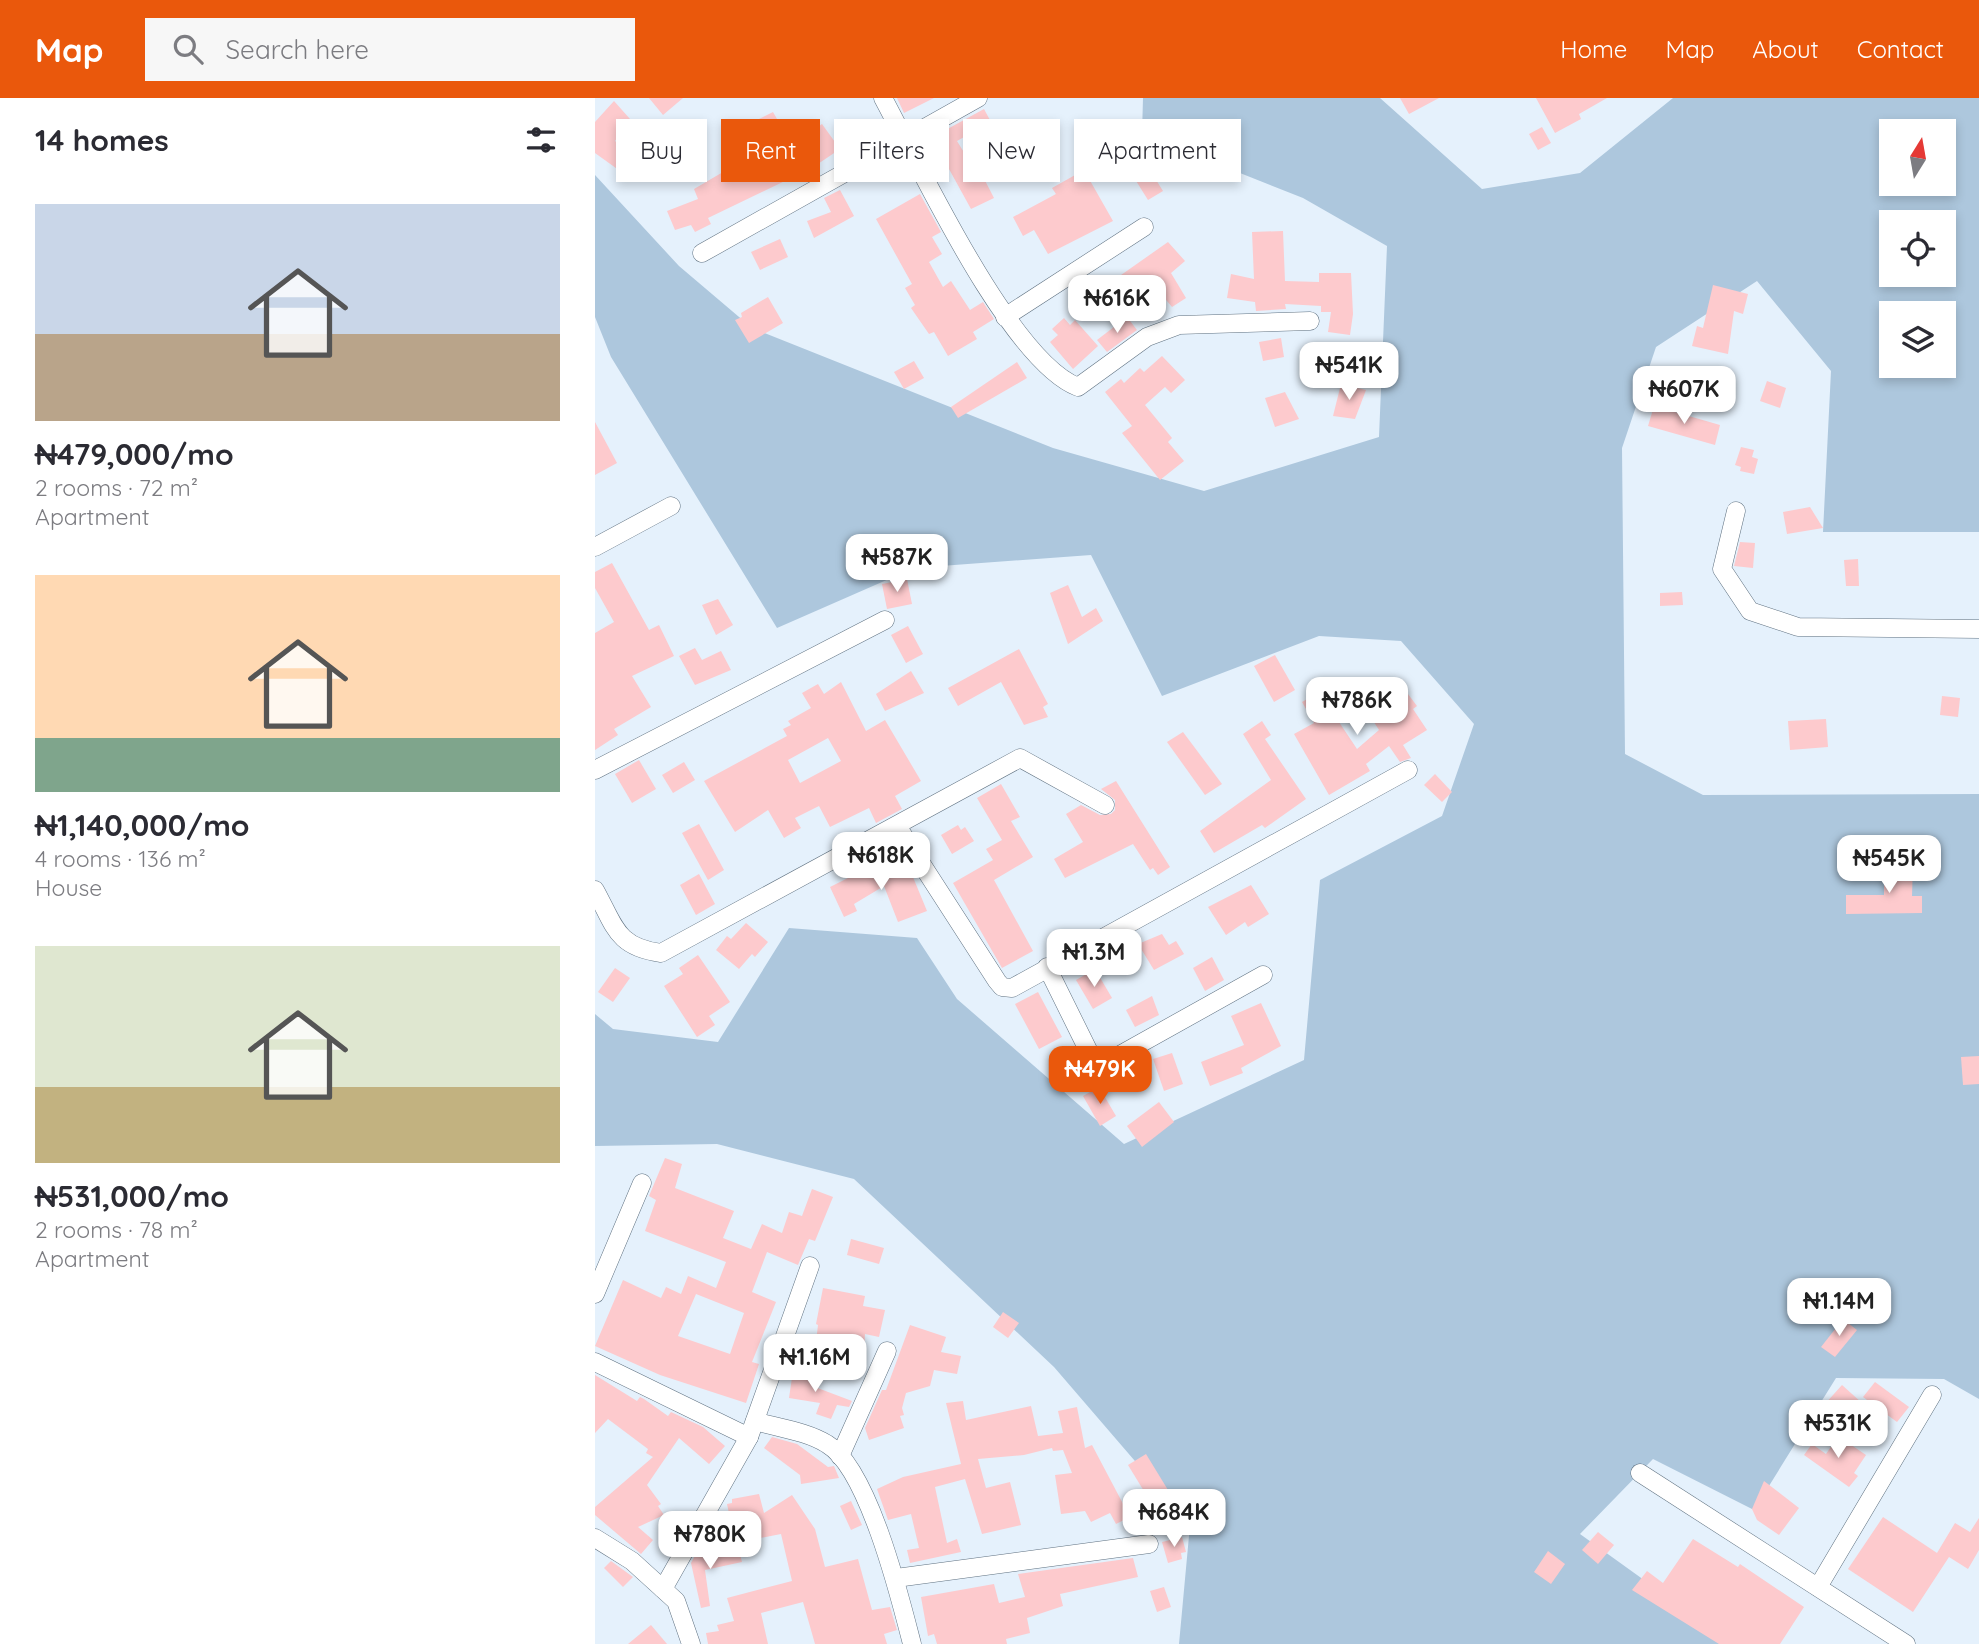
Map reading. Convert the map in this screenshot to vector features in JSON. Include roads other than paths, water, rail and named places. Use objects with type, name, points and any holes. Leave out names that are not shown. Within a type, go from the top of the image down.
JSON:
[{"type":"street","points":[[883,98],[894,119]]},
{"type":"street","points":[[941,119],[978,98]]},
{"type":"street","points":[[702,253],[834,179]]},
{"type":"street","points":[[929,182],[1006,317],[1030,351],[1068,383],[1078,387],[1147,337],[1179,325],[1310,321]]},
{"type":"street","points":[[1006,317],[1144,227]]},
{"type":"street","points":[[595,547],[671,506]]},
{"type":"street","points":[[1736,511],[1721,569],[1749,611],[1798,627],[1979,629]]},
{"type":"street","points":[[595,770],[885,620]]},
{"type":"street","points":[[595,890],[622,940],[640,950],[661,953],[1020,758],[1105,805]]},
{"type":"street","points":[[897,826],[1002,987],[1012,988],[1408,771]]},
{"type":"street","points":[[1047,967],[1090,1054],[1109,1061],[1263,975]]},
{"type":"street","points":[[595,1294],[642,1183]]},
{"type":"street","points":[[663,1589],[752,1429],[810,1266]]},
{"type":"street","points":[[840,1456],[887,1351]]},
{"type":"street","points":[[595,1362],[752,1429],[815,1438],[829,1445],[840,1456],[860,1486],[895,1578],[912,1644]]},
{"type":"street","points":[[1818,1587],[1932,1395]]},
{"type":"street","points":[[1640,1473],[1906,1644]]},
{"type":"street","points":[[595,1538],[632,1561],[676,1601],[691,1644]]},
{"type":"street","points":[[895,1578],[1149,1544]]}]
